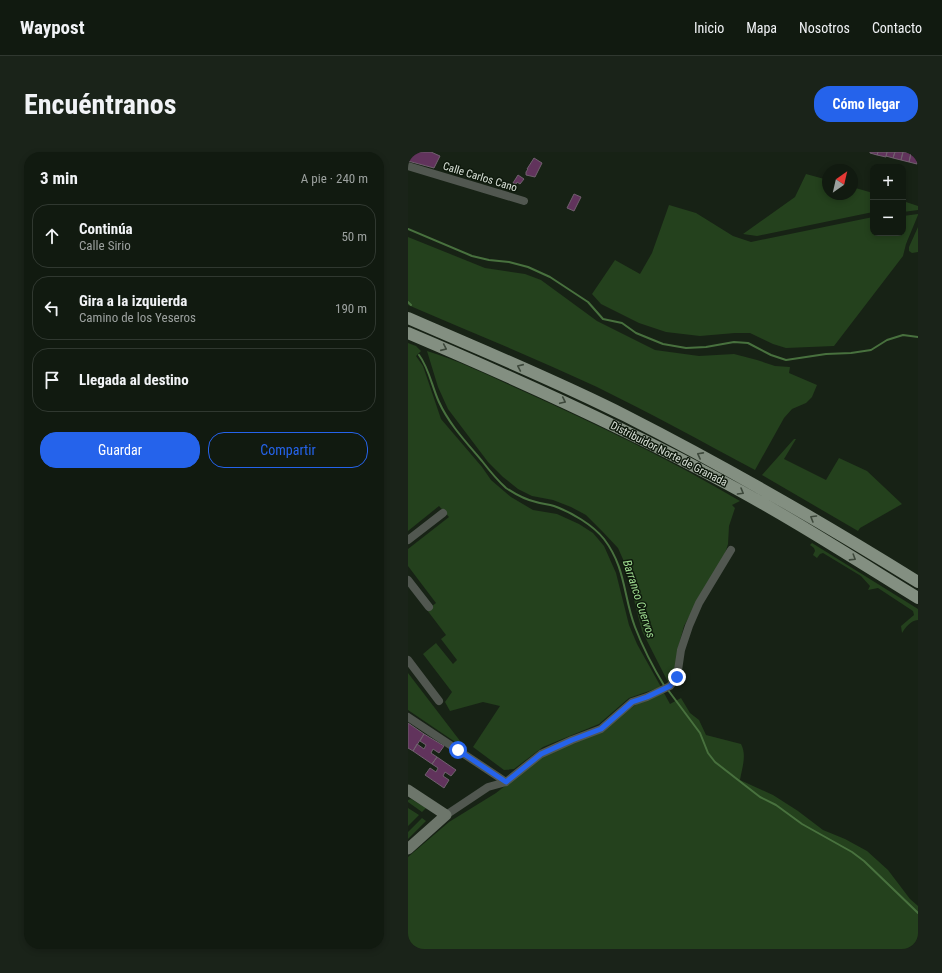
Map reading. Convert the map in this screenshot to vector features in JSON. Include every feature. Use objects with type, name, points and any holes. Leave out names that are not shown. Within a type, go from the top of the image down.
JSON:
[{"type":"main road","name":"Distribuidor Norte de Granada","points":[[408,318],[547,379],[632,419],[800,510],[918,582]]},
{"type":"main road","name":"Distribuidor Norte de Granada","points":[[408,333],[544,392],[721,480],[918,598]]},
{"type":"street","name":"Calle Carlos Cano","points":[[408,166],[524,201]]},
{"type":"street","points":[[408,540],[443,513]]},
{"type":"street","points":[[408,849],[446,814],[488,787],[506,782],[541,754],[601,729],[632,702],[666,688],[677,677],[681,650],[699,603],[731,550]]},
{"type":"street","points":[[408,580],[429,606]]},
{"type":"street","points":[[408,660],[440,701]]},
{"type":"street","points":[[408,717],[506,782]]},
{"type":"street","points":[[408,791],[446,814]]},
{"type":"green space","points":[[806,174],[822,178],[822,200],[858,200],[858,189],[870,192],[870,213],[757,236],[743,234],[795,197]]},
{"type":"green space","points":[[906,202],[918,206],[918,210],[906,212]]},
{"type":"green space","points":[[669,205],[696,213],[733,236],[751,242],[870,218],[870,236],[906,236],[906,216],[918,214],[906,244],[903,256],[834,346],[786,348],[773,344],[750,333],[700,336],[666,332],[639,323],[601,304],[592,294],[615,260],[640,274],[652,253]]},
{"type":"green space","points":[[918,227],[918,252],[912,253],[909,251],[909,247]]},
{"type":"green space","points":[[408,237],[485,268],[525,274],[541,280],[597,321],[655,350],[699,356],[734,354],[775,366],[790,367],[789,373],[817,385],[812,397],[806,403],[792,409],[784,418],[755,470],[657,417],[597,387],[527,355],[408,305]]},
{"type":"green space","points":[[408,343],[416,346],[421,351],[416,356],[423,366],[441,419],[482,467],[491,480],[511,497],[533,510],[557,514],[579,524],[593,533],[604,546],[616,573],[629,625],[637,644],[661,687],[629,698],[599,724],[543,747],[514,769],[504,770],[473,747],[500,706],[483,702],[450,711],[445,702],[452,692],[423,654],[436,643],[453,664],[457,660],[441,639],[446,635],[427,610],[436,603],[408,566],[408,549],[449,517],[439,506],[408,531]]},
{"type":"green space","points":[[427,351],[477,370],[607,430],[688,471],[740,501],[732,505],[735,508],[729,526],[728,544],[724,557],[684,626],[678,648],[676,671],[669,684],[642,631],[630,575],[618,548],[586,515],[553,500],[532,496],[518,489],[488,462],[448,409],[438,387]]},
{"type":"green space","points":[[794,439],[796,439],[784,459],[826,480],[839,458],[867,471],[902,504],[860,528],[858,531],[762,475]]},
{"type":"green space","points":[[812,543],[918,609],[918,620],[910,623],[902,633],[901,626],[914,615],[913,611],[878,588],[868,590],[870,586],[861,576],[823,553],[817,558],[813,555],[815,551],[810,545]]},
{"type":"green space","points":[[408,673],[467,750],[408,710]]},
{"type":"green space","points":[[664,693],[670,704],[681,698],[690,713],[699,720],[706,735],[741,744],[744,757],[740,780],[773,795],[798,811],[823,830],[845,839],[867,851],[888,870],[910,899],[918,906],[918,949],[408,949],[408,857],[449,822],[496,793],[547,753],[607,726],[638,703]]},
{"type":"green space","points":[[411,799],[426,808],[422,812],[408,802],[408,800]]},
{"type":"green space","points":[[408,808],[419,815],[408,826]]},
{"type":"green space","points":[[422,818],[426,821],[408,839],[408,832]]},
{"type":"building","points":[[408,152],[431,152],[440,156],[434,168],[408,161]]},
{"type":"building","points":[[870,152],[878,152],[877,155]]},
{"type":"building","points":[[878,152],[887,152],[886,157],[877,155]]},
{"type":"building","points":[[887,152],[895,152],[893,158],[886,156]]},
{"type":"building","points":[[895,152],[903,152],[901,160],[893,158]]},
{"type":"building","points":[[903,152],[911,153],[909,162],[901,160]]},
{"type":"building","points":[[911,153],[918,154],[917,164],[909,162]]},
{"type":"building","points":[[534,158],[542,163],[535,177],[526,175],[527,169]]},
{"type":"building","points":[[518,175],[524,179],[520,184],[517,182],[516,184],[513,183]]},
{"type":"building","points":[[574,194],[581,197],[574,211],[567,208]]},
{"type":"building","points":[[408,723],[424,734],[413,751],[408,748]]},
{"type":"building","points":[[424,734],[444,746],[439,753],[433,749],[431,753],[437,757],[432,764],[413,751],[417,744],[424,749],[426,745],[420,741]]},
{"type":"building","points":[[437,757],[456,770],[451,776],[445,772],[443,776],[449,780],[444,788],[425,775],[430,768],[436,772],[438,768],[432,764]]},
{"type":"waterway","points":[[408,229],[472,256],[489,260],[509,262],[528,267],[550,277],[588,302],[603,319],[622,323],[636,333],[663,344],[686,348],[706,347],[734,342],[748,343],[771,355],[786,360],[826,354],[851,353],[871,350],[887,340],[903,335],[918,337]]},
{"type":"waterway","name":"Barranco Cuervos","points":[[408,302],[411,305]]},
{"type":"waterway","name":"Barranco Cuervos","points":[[419,355],[425,366],[439,402],[448,418],[464,440],[493,475],[506,488],[524,498],[538,503],[554,506],[574,515],[588,524],[604,539],[611,550],[620,571],[631,615],[638,635],[665,687]]},
{"type":"waterway","name":"Barranco Cuervos","points":[[668,690],[700,733],[708,753],[715,762],[760,797],[776,805],[802,824],[852,852],[864,861],[918,913]]},
{"type":"route","points":[[458,750],[506,782],[541,754],[601,729],[632,702],[647,697],[670,686],[677,677]]}]
